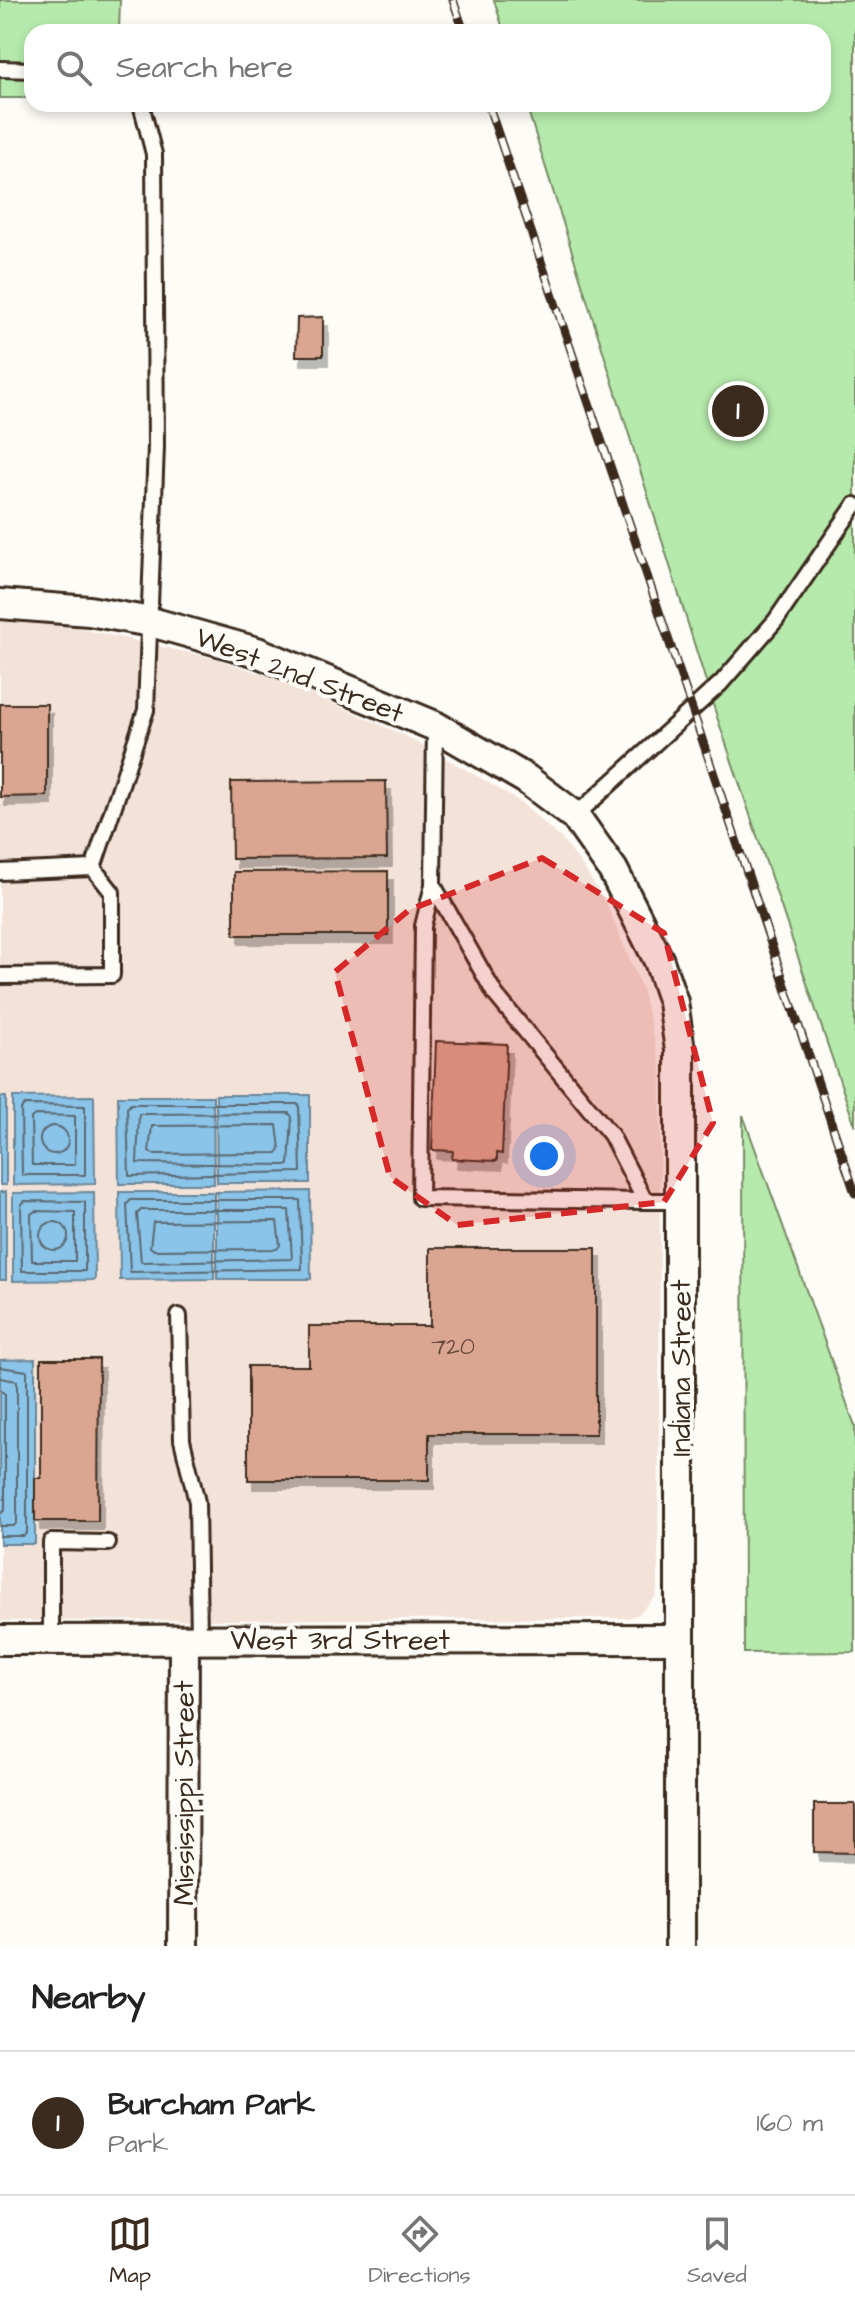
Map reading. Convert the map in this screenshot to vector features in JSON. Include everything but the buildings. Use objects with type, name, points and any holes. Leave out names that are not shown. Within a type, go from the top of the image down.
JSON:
[{"type":"street","name":"West 2nd Street","points":[[0,604],[89,611],[151,622],[257,652],[435,726],[526,779],[575,816]]},
{"type":"street","name":"Indiana Street","points":[[575,816],[613,870],[646,930],[673,1002],[680,1050],[680,1946]]},
{"type":"street","name":"West 3rd Street","points":[[0,1640],[680,1639]]},
{"type":"street","name":"Mississippi Street","points":[[183,1946],[191,1640]]},
{"type":"lane","points":[[0,69],[24,70]]},
{"type":"lane","points":[[93,868],[146,710],[156,446],[154,154],[143,112]]},
{"type":"lane","points":[[575,816],[721,683],[776,620],[830,547],[855,505]]},
{"type":"lane","points":[[435,726],[433,885],[423,926],[420,1198],[680,1201]]},
{"type":"lane","points":[[0,872],[93,868]]},
{"type":"lane","points":[[0,976],[112,975],[112,892],[93,868]]},
{"type":"lane","points":[[433,885],[495,994],[611,1135],[645,1201]]},
{"type":"lane","points":[[179,1316],[182,1440],[197,1502],[191,1640]]},
{"type":"lane","points":[[51,1640],[51,1542],[108,1543]]},
{"type":"highlighted area","points":[[542,858],[664,933],[713,1123],[664,1202],[457,1225],[390,1177],[335,972],[409,910]]},
{"type":"shaded area","points":[[0,621],[60,624],[217,659],[280,680],[406,736],[520,802],[563,840],[584,868],[607,905],[642,989],[661,1067],[658,1584],[656,1596],[639,1614],[628,1618],[0,1621]]},
{"type":"green space","points":[[0,0],[120,0],[119,24],[24,24],[24,98],[0,98]]},
{"type":"green space","points":[[494,0],[855,0],[855,1126],[717,717],[528,112],[831,112],[831,24],[502,24]]},
{"type":"green space","points":[[743,1115],[855,1426],[855,1652],[744,1653]]},
{"type":"water","points":[[216,1095],[310,1095],[310,1183],[217,1183]]},
{"type":"water","points":[[94,1096],[95,1184],[13,1185],[13,1097]]},
{"type":"water","points":[[118,1096],[213,1096],[214,1184],[119,1184]]},
{"type":"water","points":[[0,1097],[6,1097],[6,1185],[0,1185]]},
{"type":"water","points":[[310,1191],[311,1279],[217,1279],[217,1192]]},
{"type":"water","points":[[0,1192],[6,1192],[6,1280],[0,1280]]},
{"type":"water","points":[[94,1192],[95,1280],[13,1281],[13,1193]]},
{"type":"water","points":[[119,1192],[214,1192],[214,1279],[120,1280]]},
{"type":"water","points":[[35,1359],[35,1544],[0,1544],[0,1360]]},
{"type":"railway","points":[[453,0],[461,24]]},
{"type":"railway","points":[[491,112],[855,1193]]},
{"type":"place","name":"Burcham Park","points":[[738,411]]}]
